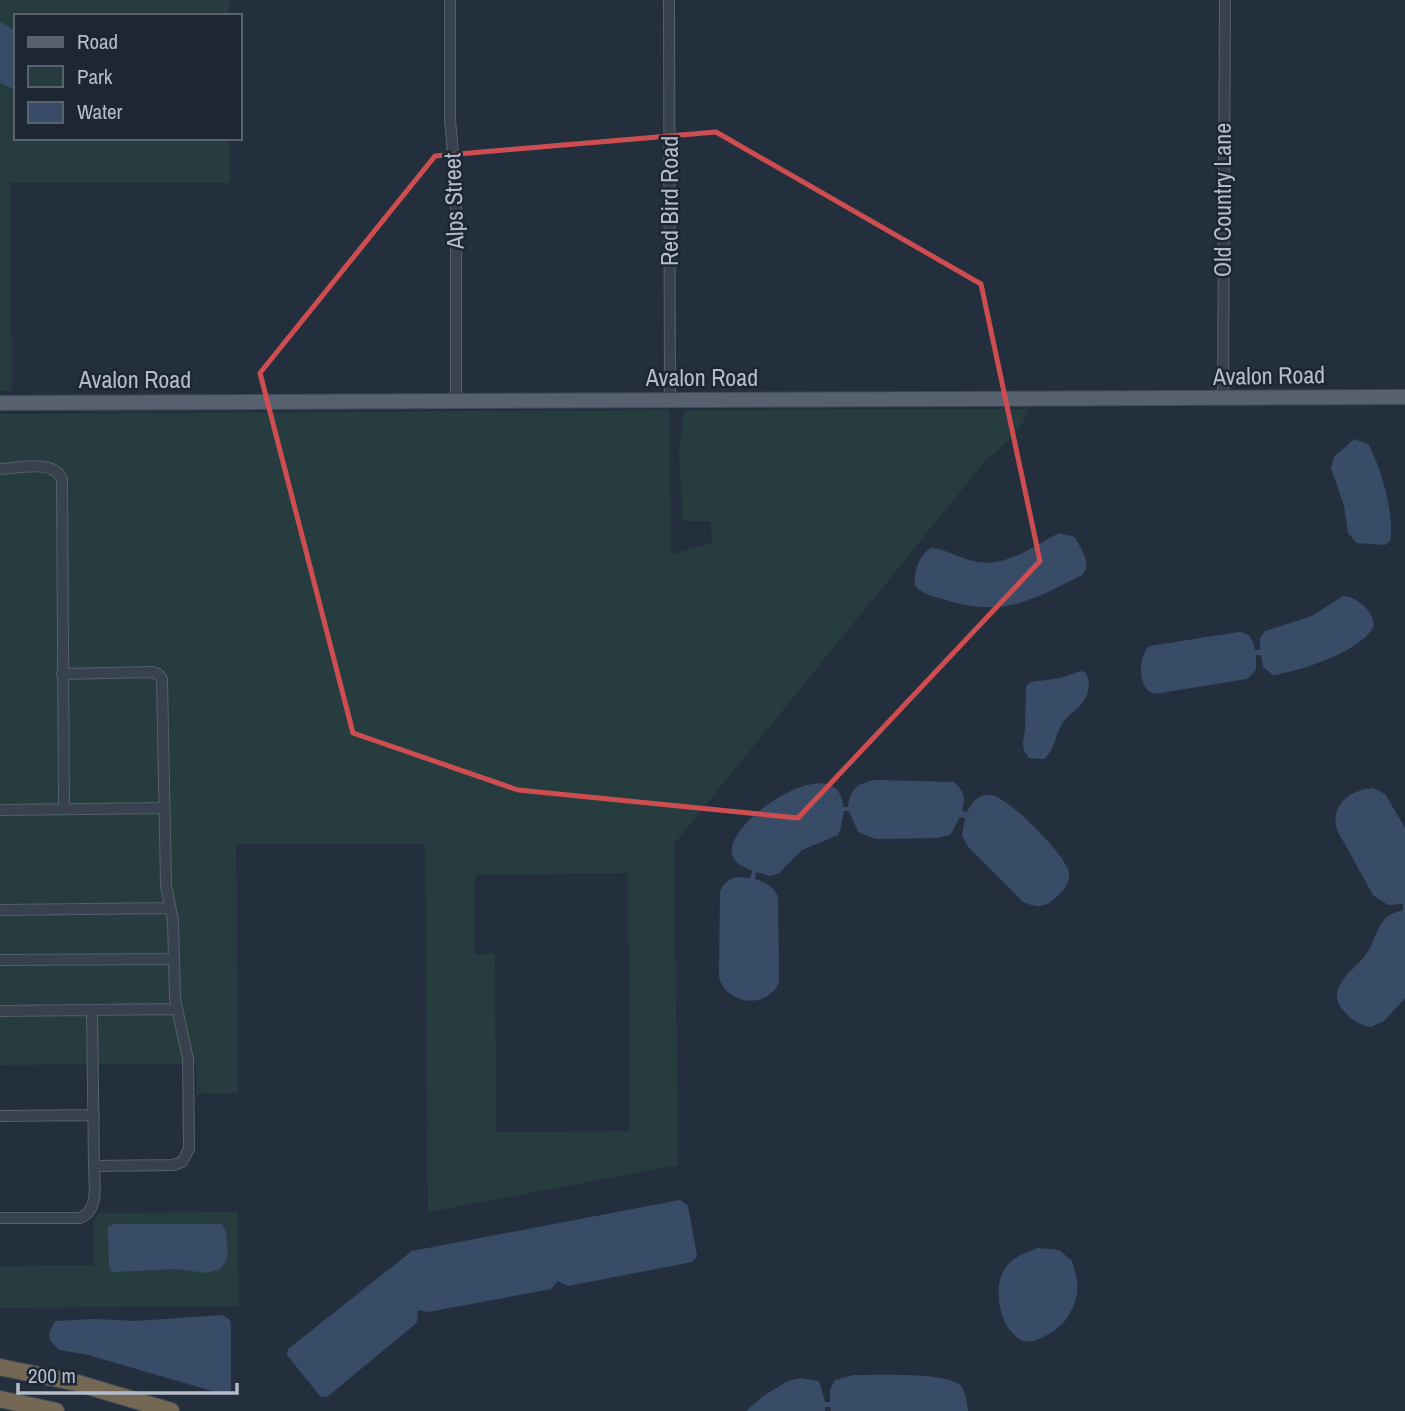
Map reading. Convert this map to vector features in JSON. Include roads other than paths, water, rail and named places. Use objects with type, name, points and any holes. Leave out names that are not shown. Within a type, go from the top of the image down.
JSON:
[{"type":"highway","points":[[5,1366],[77,1383],[171,1411]]},
{"type":"highway","points":[[0,1399],[57,1411]]},
{"type":"main road","name":"Avalon Road","points":[[0,403],[1405,397]]},
{"type":"street","name":"Alps Street","points":[[450,0],[450,120],[456,186],[456,402]]},
{"type":"street","name":"Red Bird Road","points":[[669,0],[670,401]]},
{"type":"street","name":"Old Country Lane","points":[[1223,399],[1225,0]]},
{"type":"street","points":[[0,469],[51,467],[59,471],[62,479],[64,808]]},
{"type":"street","points":[[62,674],[152,672],[162,679],[169,908],[173,921],[176,1009],[188,1059],[189,1149],[182,1162],[173,1166],[94,1166]]},
{"type":"street","points":[[0,810],[164,808]]},
{"type":"street","points":[[0,910],[169,908]]},
{"type":"street","points":[[0,960],[174,959]]},
{"type":"street","points":[[0,1011],[176,1009]]},
{"type":"street","points":[[0,1218],[80,1218],[86,1215],[94,1201],[92,1010]]},
{"type":"street","points":[[0,1116],[94,1115]]},
{"type":"water","points":[[0,22],[14,30],[14,89],[0,83]]},
{"type":"water","points":[[1354,439],[1368,444],[1382,478],[1389,505],[1391,530],[1390,541],[1385,545],[1357,543],[1348,533],[1344,506],[1331,468],[1334,457]]},
{"type":"water","points":[[1059,533],[1075,537],[1085,556],[1085,570],[1082,575],[1031,599],[999,607],[982,607],[931,596],[920,591],[915,585],[918,564],[931,548],[973,561],[995,562],[1018,555]]},
{"type":"water","points":[[1343,596],[1364,606],[1374,625],[1358,643],[1329,659],[1273,675],[1263,667],[1261,655],[1256,655],[1256,670],[1247,679],[1154,694],[1144,686],[1141,664],[1149,646],[1239,632],[1249,635],[1255,650],[1260,650],[1260,638],[1265,631],[1312,616]]},
{"type":"water","points":[[1081,671],[1086,673],[1088,681],[1089,689],[1085,699],[1062,725],[1048,755],[1044,759],[1029,758],[1023,743],[1026,686],[1031,682],[1060,678]]},
{"type":"water","points":[[876,780],[953,782],[963,795],[962,811],[967,812],[979,797],[991,795],[999,798],[1022,816],[1059,854],[1069,873],[1067,885],[1050,903],[1035,906],[1023,902],[968,847],[962,835],[965,818],[960,817],[950,835],[937,838],[876,839],[858,832],[849,811],[844,811],[838,835],[802,850],[779,873],[770,876],[756,872],[755,879],[769,885],[778,897],[779,982],[774,991],[757,1000],[747,1001],[730,994],[719,977],[720,892],[728,880],[750,878],[752,871],[740,865],[733,857],[735,840],[746,824],[763,808],[805,786],[823,783],[837,790],[843,807],[848,807],[856,788]]},
{"type":"water","points":[[1373,788],[1385,794],[1405,828],[1405,998],[1384,1021],[1371,1027],[1350,1017],[1338,1002],[1337,994],[1343,980],[1367,953],[1383,921],[1403,910],[1403,904],[1388,905],[1373,895],[1337,830],[1336,814],[1349,796]]},
{"type":"water","points":[[680,1200],[688,1206],[697,1256],[692,1262],[568,1286],[558,1281],[551,1289],[428,1312],[418,1310],[417,1322],[414,1325],[327,1397],[320,1396],[287,1355],[288,1349],[412,1251]]},
{"type":"water","points":[[114,1224],[222,1224],[226,1231],[228,1254],[219,1270],[206,1273],[176,1269],[112,1272],[109,1267],[108,1227]]},
{"type":"water","points":[[1038,1248],[1059,1250],[1072,1261],[1077,1293],[1064,1322],[1044,1337],[1026,1342],[1014,1334],[1003,1318],[999,1299],[1000,1280],[1009,1263]]},
{"type":"water","points":[[222,1315],[230,1320],[231,1327],[231,1388],[226,1395],[88,1355],[59,1350],[50,1340],[49,1333],[55,1321],[136,1321]]},
{"type":"water","points":[[854,1375],[909,1375],[952,1381],[964,1390],[968,1411],[831,1411],[830,1407],[825,1407],[825,1411],[746,1411],[763,1396],[788,1381],[801,1378],[819,1381],[825,1402],[830,1402],[830,1390],[835,1380]]}]
